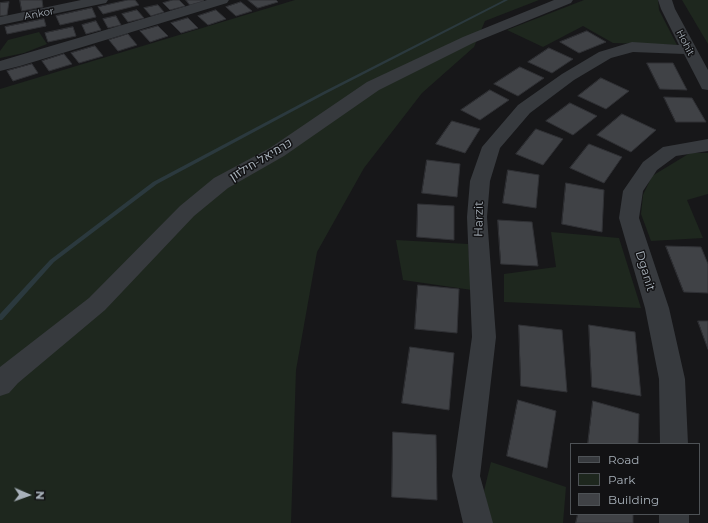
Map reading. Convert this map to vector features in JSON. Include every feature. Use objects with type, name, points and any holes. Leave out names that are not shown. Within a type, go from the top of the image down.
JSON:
[{"type":"street","name":"Ankor","points":[[0,21],[101,0]]},
{"type":"street","points":[[0,66],[222,0]]},
{"type":"street","name":"כרמיאל-חילזון","points":[[0,386],[9,375],[97,304],[187,211],[221,184],[277,152],[373,86],[468,40],[566,0]]},
{"type":"street","name":"Hohit","points":[[665,0],[668,9],[708,85]]},
{"type":"street","name":"Harzit","points":[[478,523],[466,476],[484,337],[477,217],[480,181],[491,148],[524,109],[568,77],[605,55],[632,47],[689,50]]},
{"type":"street","name":"Dganit","points":[[674,443],[672,379],[657,308],[629,218],[633,191],[650,166],[670,151],[708,145]]},
{"type":"green space","points":[[295,0],[539,0],[485,21],[474,47],[422,93],[364,168],[317,252],[296,370],[291,523],[0,523],[0,89]]},
{"type":"green space","points":[[584,0],[658,0],[659,10],[677,45],[613,43],[583,26],[543,47],[507,30]]},
{"type":"green space","points":[[682,0],[708,0],[708,44]]},
{"type":"green space","points":[[39,32],[47,44],[24,53],[0,58],[0,51],[8,40]]},
{"type":"green space","points":[[690,153],[708,153],[708,194],[687,200],[703,238],[651,241],[641,214],[643,195],[652,176]]},
{"type":"green space","points":[[551,232],[619,238],[641,308],[504,302],[504,274],[556,267]]},
{"type":"green space","points":[[396,240],[468,244],[472,290],[403,280]]},
{"type":"green space","points":[[491,462],[566,487],[563,523],[491,523],[484,491]]},
{"type":"building","points":[[20,0],[42,0],[43,7],[22,11]]},
{"type":"building","points":[[128,0],[135,0],[139,5],[103,14],[98,7]]},
{"type":"building","points":[[179,0],[185,6],[170,10],[163,3]]},
{"type":"building","points":[[186,0],[203,0],[204,1],[190,5]]},
{"type":"building","points":[[248,0],[276,0],[278,2],[258,8]]},
{"type":"building","points":[[9,2],[7,15],[0,16],[0,3]]},
{"type":"building","points":[[241,2],[252,11],[236,16],[226,7]]},
{"type":"building","points":[[158,5],[164,12],[151,16],[144,8]]},
{"type":"building","points":[[92,8],[96,17],[60,25],[56,16]]},
{"type":"building","points":[[137,10],[144,18],[128,22],[122,14]]},
{"type":"building","points":[[216,10],[226,19],[208,25],[198,16]]},
{"type":"building","points":[[116,16],[121,25],[108,28],[103,19]]},
{"type":"building","points":[[188,18],[198,28],[181,33],[171,23]]},
{"type":"building","points":[[44,19],[46,26],[7,34],[5,27]]},
{"type":"building","points":[[96,21],[101,30],[86,34],[82,25]]},
{"type":"building","points":[[158,26],[168,36],[150,42],[140,31]]},
{"type":"building","points":[[73,27],[76,36],[48,42],[45,33]]},
{"type":"building","points":[[587,31],[606,42],[579,53],[560,42]]},
{"type":"building","points":[[128,34],[137,45],[118,51],[109,40]]},
{"type":"building","points":[[95,46],[103,56],[79,63],[71,53]]},
{"type":"building","points":[[549,48],[573,59],[552,73],[528,62]]},
{"type":"building","points":[[64,54],[72,64],[49,71],[42,61]]},
{"type":"building","points":[[647,63],[673,63],[687,90],[660,89]]},
{"type":"building","points":[[32,64],[38,73],[13,81],[7,71]]},
{"type":"building","points":[[520,67],[544,78],[518,96],[494,84]]},
{"type":"building","points":[[601,78],[629,91],[606,109],[578,96]]},
{"type":"building","points":[[490,90],[509,100],[480,120],[461,110]]},
{"type":"building","points":[[664,97],[692,98],[706,122],[676,122]]},
{"type":"building","points":[[570,103],[597,116],[573,135],[546,121]]},
{"type":"building","points":[[622,114],[656,130],[631,152],[597,135]]},
{"type":"building","points":[[452,121],[480,129],[465,153],[436,144]]},
{"type":"building","points":[[536,129],[563,139],[543,165],[516,154]]},
{"type":"building","points":[[589,144],[622,157],[604,183],[570,168]]},
{"type":"building","points":[[427,160],[460,164],[457,197],[422,193]]},
{"type":"building","points":[[508,170],[539,175],[536,208],[503,203]]},
{"type":"building","points":[[566,183],[604,190],[602,232],[562,224]]},
{"type":"building","points":[[418,204],[454,206],[454,240],[417,237]]},
{"type":"building","points":[[498,220],[532,222],[538,266],[501,264]]},
{"type":"building","points":[[666,246],[701,247],[708,264],[708,293],[684,292]]},
{"type":"building","points":[[418,285],[459,289],[457,333],[415,329]]},
{"type":"building","points":[[698,321],[708,321],[708,349]]},
{"type":"building","points":[[519,325],[562,330],[567,392],[521,386]]},
{"type":"building","points":[[589,325],[635,332],[641,396],[592,387]]},
{"type":"building","points":[[410,347],[454,353],[449,410],[402,403]]},
{"type":"building","points":[[518,400],[556,411],[547,468],[507,456]]},
{"type":"building","points":[[593,401],[639,414],[638,443],[588,443]]},
{"type":"building","points":[[393,432],[436,435],[437,500],[392,497]]},
{"type":"building","points":[[578,515],[633,515],[633,523],[576,523]]},
{"type":"waterway","points":[[0,318],[52,261],[155,183],[324,93],[506,0]]}]
